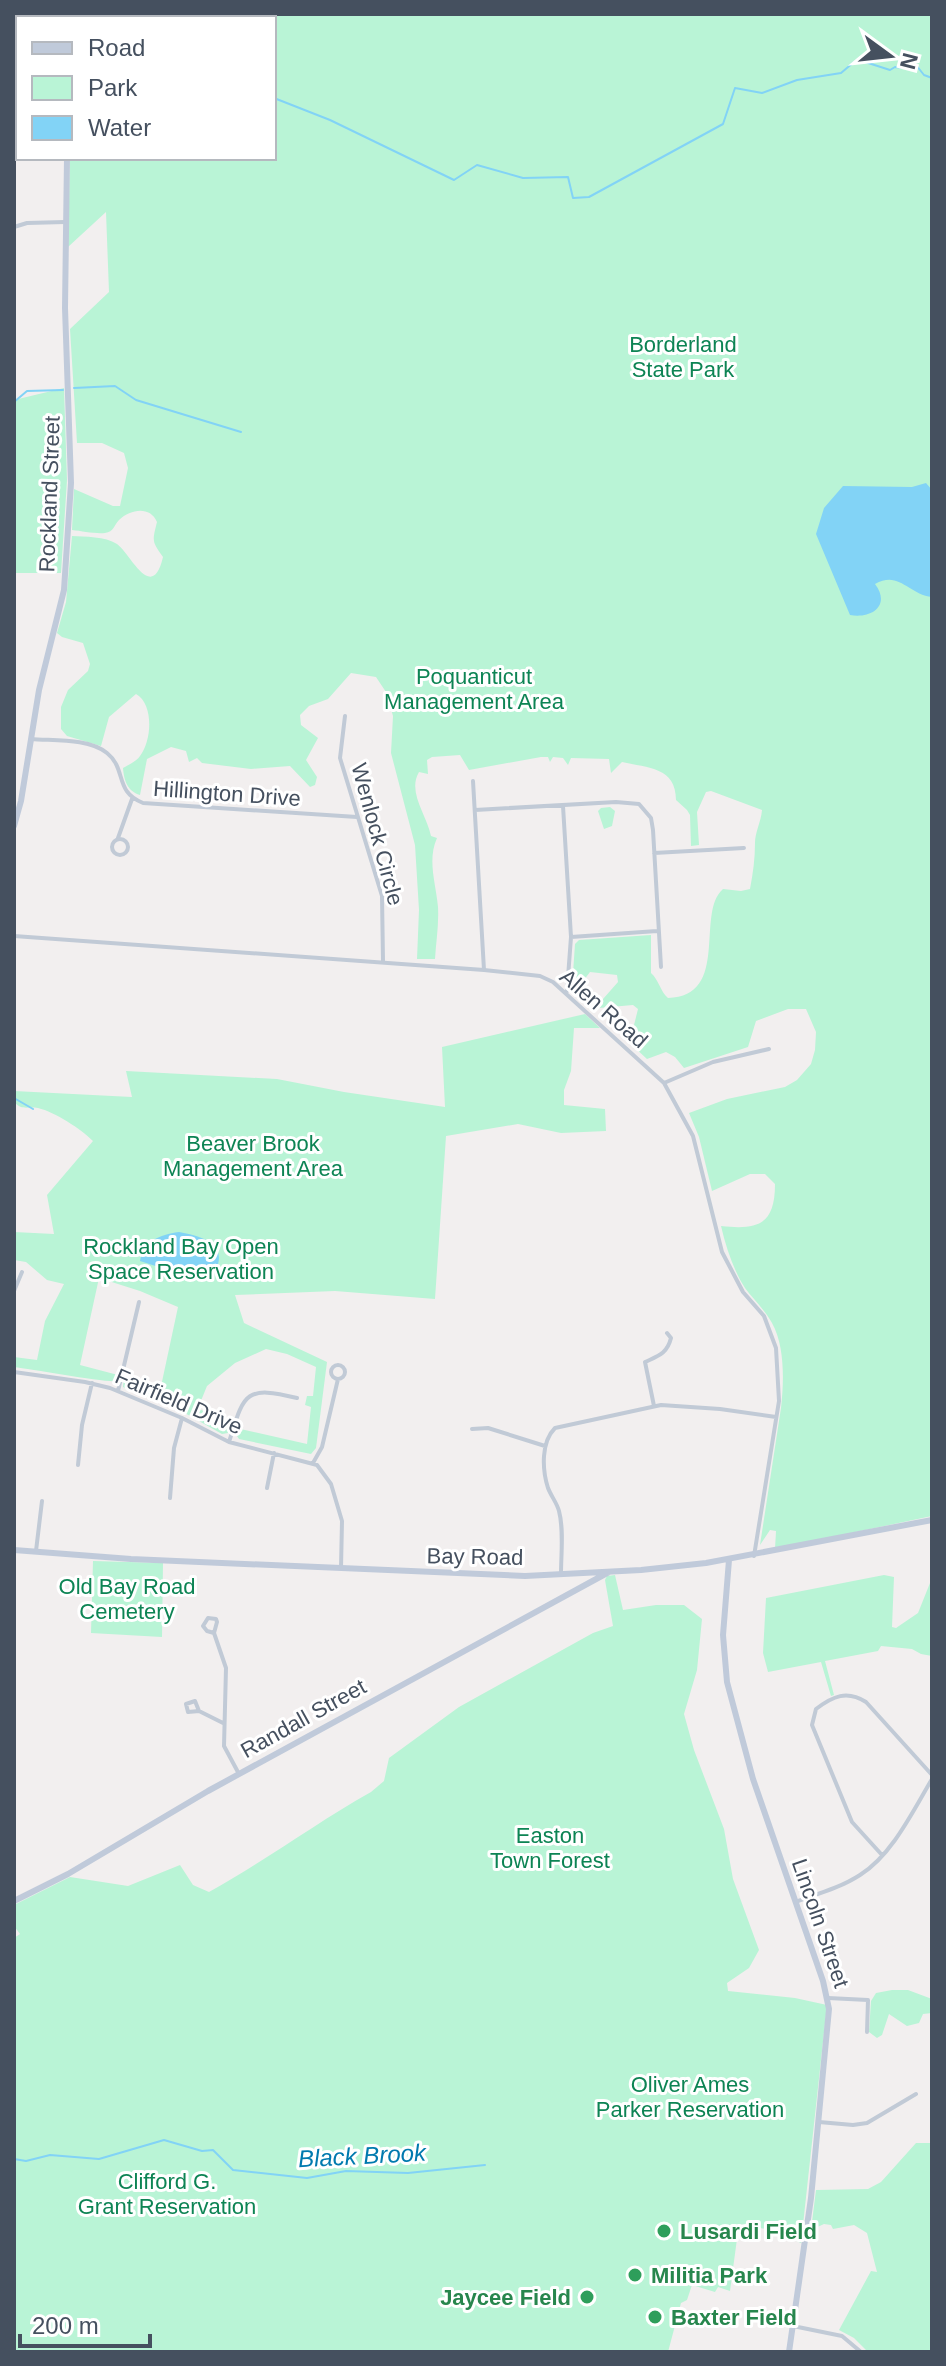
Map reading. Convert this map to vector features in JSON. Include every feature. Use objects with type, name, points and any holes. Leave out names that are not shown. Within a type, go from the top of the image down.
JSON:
[{"type":"street","name":"Rockland Street","points":[[14,826],[39,690],[64,590],[71,487],[65,308],[67,160]]},
{"type":"street","points":[[14,227],[27,223],[65,222]]},
{"type":"street","name":"Wenlock Circle","points":[[345,716],[340,758],[382,896],[383,961]]},
{"type":"street","name":"Hillington Drive","points":[[31,739],[99,749],[113,760],[123,790],[132,799],[143,803],[357,817]]},
{"type":"street","points":[[473,781],[484,970]]},
{"type":"street","points":[[118,839],[132,799]]},
{"type":"street","points":[[475,810],[616,802],[639,804],[651,818],[661,967]]},
{"type":"street","points":[[563,806],[571,937],[566,992]]},
{"type":"street","points":[[654,853],[744,848]]},
{"type":"street","points":[[571,937],[657,931]]},
{"type":"street","name":"Allen Road","points":[[14,936],[484,970],[544,977],[566,992],[664,1083],[693,1136],[722,1252],[743,1292],[764,1316],[771,1332],[779,1391],[754,1556]]},
{"type":"street","points":[[664,1083],[713,1062],[769,1049]]},
{"type":"street","points":[[14,1291],[22,1272]]},
{"type":"street","points":[[118,1391],[139,1302]]},
{"type":"street","points":[[654,1406],[645,1362],[669,1348],[671,1338],[667,1333]]},
{"type":"street","name":"Fairfield Drive","points":[[14,1372],[92,1383],[182,1418],[229,1442],[313,1463]]},
{"type":"street","points":[[338,1379],[322,1447],[313,1463],[329,1480],[341,1517],[341,1568]]},
{"type":"street","points":[[78,1465],[82,1425],[92,1383]]},
{"type":"street","points":[[229,1442],[239,1408],[248,1396],[263,1392],[297,1398]]},
{"type":"street","points":[[561,1574],[560,1512],[545,1473],[545,1446],[551,1431],[562,1425],[654,1406],[720,1409],[776,1417]]},
{"type":"street","points":[[170,1498],[174,1448],[182,1418]]},
{"type":"street","points":[[472,1429],[488,1428],[545,1446]]},
{"type":"street","points":[[267,1488],[274,1453]]},
{"type":"street","points":[[35,1552],[42,1501]]},
{"type":"street","name":"Bay Road","points":[[14,1550],[499,1575],[561,1574],[662,1568],[729,1560],[932,1520]]},
{"type":"street","name":"Lincoln Street","points":[[729,1560],[723,1635],[725,1673],[753,1779],[828,1998],[829,2025],[819,2122],[789,2352]]},
{"type":"street","name":"Randall Street","points":[[14,1901],[68,1874],[239,1774],[611,1571]]},
{"type":"street","points":[[214,1633],[226,1668],[224,1746],[239,1774]]},
{"type":"street","points":[[14,1659],[14,1678]]},
{"type":"street","points":[[795,1902],[861,1875],[882,1855],[932,1777],[866,1702],[846,1694],[816,1709],[812,1725],[852,1822],[882,1855]]},
{"type":"street","points":[[199,1711],[223,1723]]},
{"type":"street","points":[[828,1998],[868,2000],[867,2032]]},
{"type":"street","points":[[819,2122],[863,2124],[916,2094]]},
{"type":"street","points":[[793,2326],[842,2336],[861,2352]]},
{"type":"green space","name":"Borderland State Park","points":[[932,14],[932,1516],[775,1549],[776,1531],[770,1530],[760,1545],[781,1408],[781,1353],[772,1323],[737,1274],[721,1226],[745,1227],[762,1222],[772,1208],[775,1184],[765,1174],[750,1174],[712,1191],[699,1137],[689,1113],[727,1099],[785,1087],[797,1080],[811,1064],[815,1050],[816,1032],[806,1009],[788,1009],[756,1021],[748,1047],[684,1068],[666,1052],[647,1059],[620,1034],[634,1025],[638,1009],[633,1005],[599,1008],[618,982],[617,975],[590,972],[577,989],[572,988],[575,944],[579,940],[651,935],[651,973],[668,998],[687,994],[699,984],[706,969],[715,900],[723,889],[750,889],[755,839],[762,810],[711,791],[706,792],[697,812],[699,845],[691,846],[690,815],[676,800],[671,781],[651,768],[622,762],[611,773],[609,759],[571,758],[568,765],[563,758],[553,757],[550,762],[548,757],[541,757],[469,770],[460,755],[432,757],[427,760],[428,774],[419,772],[415,787],[431,836],[437,838],[432,863],[438,927],[435,959],[417,959],[419,910],[415,845],[391,753],[393,716],[386,692],[376,677],[351,673],[328,699],[309,706],[300,715],[301,725],[318,738],[306,760],[317,777],[315,785],[310,787],[290,766],[251,769],[202,763],[197,758],[189,762],[186,751],[171,747],[147,759],[140,795],[132,791],[123,768],[137,760],[149,732],[146,706],[136,694],[109,717],[101,746],[67,736],[61,729],[61,707],[68,690],[88,671],[90,664],[83,643],[57,633],[66,602],[72,536],[112,541],[147,576],[153,576],[163,557],[154,541],[157,522],[145,511],[124,516],[108,532],[72,530],[74,489],[113,506],[120,506],[128,468],[124,453],[102,443],[77,443],[70,329],[109,292],[106,212],[68,247],[70,160],[276,160],[276,16],[223,16]]},
{"type":"green space","points":[[14,83],[16,83],[16,149]]},
{"type":"green space","points":[[64,388],[67,480],[61,573],[14,573],[14,400]]},
{"type":"green space","points":[[610,807],[615,811],[612,826],[604,829],[598,811]]},
{"type":"green space","points":[[585,1014],[600,1028],[574,1028],[571,1071],[564,1090],[564,1105],[605,1109],[606,1131],[561,1133],[518,1124],[446,1136],[435,1299],[335,1291],[235,1295],[244,1323],[327,1362],[316,1448],[311,1454],[239,1439],[235,1433],[236,1428],[307,1444],[311,1407],[305,1405],[307,1396],[313,1396],[316,1367],[287,1354],[266,1349],[235,1363],[207,1386],[198,1408],[231,1427],[228,1433],[222,1434],[183,1412],[123,1387],[124,1377],[160,1391],[178,1307],[99,1278],[80,1365],[118,1375],[116,1381],[14,1367],[14,1357],[37,1360],[45,1321],[64,1284],[47,1280],[26,1262],[14,1260],[14,1232],[54,1234],[47,1195],[93,1141],[52,1113],[17,1105],[14,1091],[132,1097],[126,1071],[277,1079],[445,1107],[442,1047]]},
{"type":"green space","name":"Old Bay Road Cemetery","points":[[93,1561],[163,1563],[162,1637],[91,1633]]},
{"type":"green space","points":[[615,1575],[623,1610],[684,1605],[702,1619],[697,1670],[684,1714],[724,1829],[733,1879],[759,1950],[749,1968],[727,1983],[728,1991],[795,1998],[827,2005],[801,2243],[771,2230],[739,2224],[730,2291],[718,2287],[715,2292],[692,2285],[687,2300],[681,2303],[668,2352],[14,2352],[14,1938],[20,1934],[14,1926],[14,1905],[70,1877],[128,1886],[180,1865],[193,1885],[209,1892],[371,1792],[384,1781],[389,1758],[459,1707],[593,1633],[613,1626],[605,1580],[607,1576]]},
{"type":"green space","points":[[884,1575],[894,1577],[892,1627],[896,1628],[918,1613],[932,1578],[932,1656],[912,1649],[881,1646],[878,1651],[825,1661],[834,1695],[831,1696],[821,1662],[768,1672],[763,1653],[766,1598]]},
{"type":"green space","points":[[908,1990],[932,1999],[932,2013],[923,2014],[919,2023],[907,2026],[889,2014],[882,2035],[877,2038],[869,2032],[871,2001],[876,1993]]},
{"type":"green space","points":[[916,2143],[932,2143],[932,2352],[868,2352],[854,2338],[839,2330],[871,2271],[877,2272],[867,2233],[854,2225],[833,2229],[831,2225],[824,2224],[811,2230],[816,2190],[868,2189],[881,2182]]},
{"type":"water","points":[[926,483],[932,490],[932,597],[897,581],[883,580],[875,584],[881,598],[877,609],[865,615],[850,615],[816,534],[824,508],[843,486],[912,487]]},
{"type":"water","points":[[179,1232],[213,1244],[219,1257],[212,1277],[199,1280],[140,1261],[145,1248],[154,1240]]},
{"type":"waterway","points":[[276,99],[330,120],[454,180],[477,165],[523,178],[568,177],[573,198],[589,197],[723,124],[735,88],[762,93],[797,80],[841,73],[854,62],[862,61],[890,70],[916,65],[924,75],[932,78]]},
{"type":"waterway","points":[[74,388],[115,386],[136,400],[241,432]]},
{"type":"waterway","points":[[14,402],[27,391],[63,390]]},
{"type":"waterway","points":[[14,1098],[33,1109]]},
{"type":"waterway","name":"Black Brook","points":[[14,2159],[26,2161],[50,2155],[99,2159],[164,2140],[202,2151],[213,2150],[233,2170],[307,2178],[346,2171],[408,2173],[485,2165]]},
{"type":"place","name":"Lusardi Field","points":[[664,2231]]},
{"type":"place","name":"Militia Park","points":[[635,2275]]},
{"type":"place","name":"Jaycee Field","points":[[587,2297]]},
{"type":"place","name":"Baxter Field","points":[[655,2317]]},
{"type":"park label","name":"Poquanticut Management Area","points":[[474,688]]},
{"type":"park label","name":"Beaver Brook Management Area","points":[[253,1156]]},
{"type":"park label","name":"Rockland Bay Open Space Reservation","points":[[181,1258]]},
{"type":"park label","name":"Easton Town Forest","points":[[550,1848]]},
{"type":"park label","name":"Oliver Ames Parker Reservation","points":[[690,2096]]},
{"type":"park label","name":"Clifford G. Grant Reservation","points":[[167,2194]]}]
